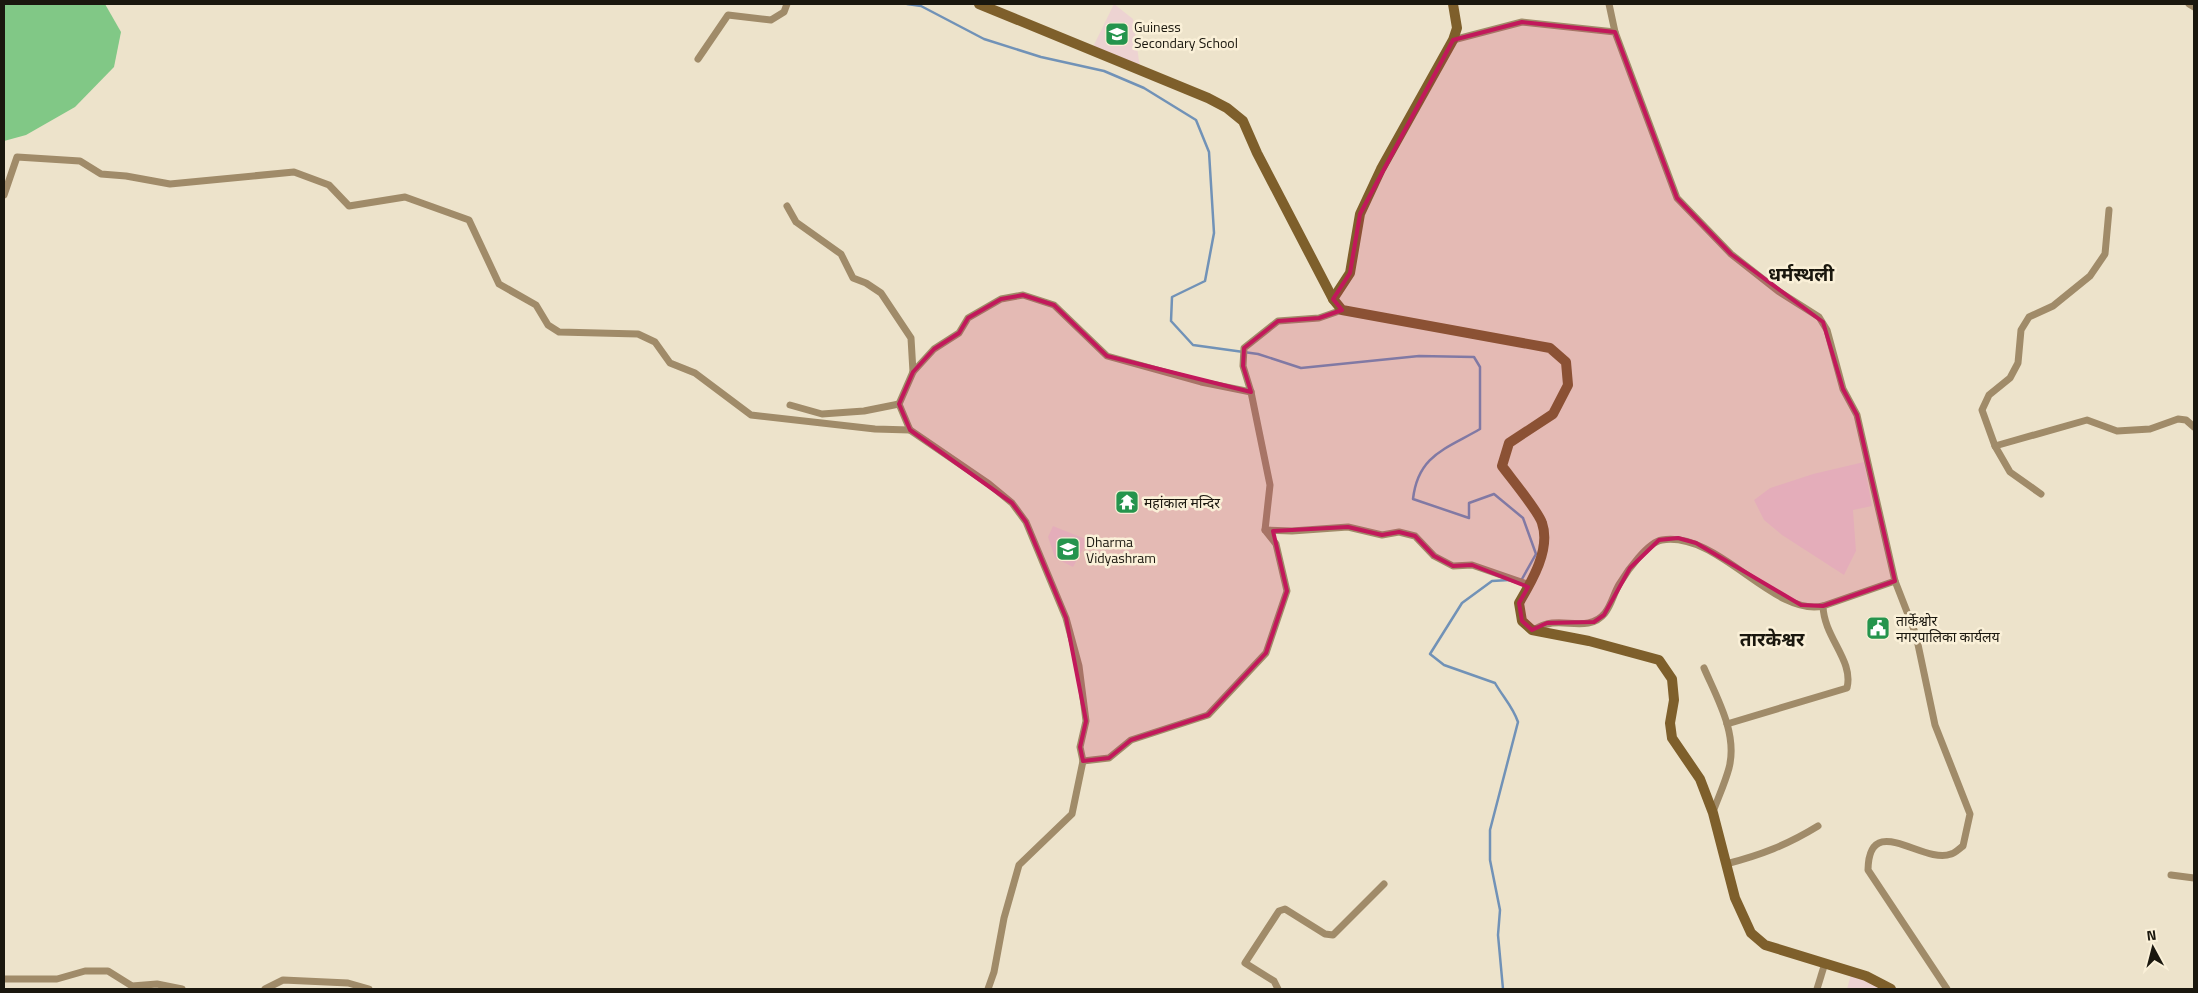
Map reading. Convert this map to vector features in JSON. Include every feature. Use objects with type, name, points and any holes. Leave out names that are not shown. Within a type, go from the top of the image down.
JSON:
[{"type":"street","points":[[698,59],[728,15],[771,20],[784,12],[787,4]]},
{"type":"street","points":[[979,4],[1208,98],[1227,108],[1244,121],[1256,152],[1333,299],[1342,310]]},
{"type":"street","points":[[1333,299],[1350,273],[1360,214],[1368,196],[1453,40],[1456,28],[1453,4]]},
{"type":"street","points":[[1609,4],[1615,32],[1677,198],[1731,254],[1778,291],[1823,322],[1843,389],[1857,415],[1895,581],[1916,634],[1935,725],[1970,814],[1963,846],[1950,855],[1937,855],[1887,840],[1875,845],[1868,857],[1868,870],[1947,989]]},
{"type":"street","points":[[2189,4],[2194,7]]},
{"type":"street","points":[[1453,40],[1522,22],[1615,32]]},
{"type":"street","points":[[4,195],[17,157],[80,161],[101,174],[126,176],[170,184],[294,172],[329,185],[349,206],[405,197],[469,220],[499,284],[536,305],[548,325],[559,332],[638,334],[655,342],[670,362],[695,373],[751,415],[875,429],[910,430]]},
{"type":"street","points":[[787,206],[796,222],[841,254],[854,278],[866,283],[880,293],[911,338],[913,372]]},
{"type":"street","points":[[2041,494],[2010,472],[1995,446],[1982,410],[1989,396],[2010,378],[2018,363],[2021,330],[2029,318],[2053,306],[2090,276],[2105,254],[2109,210]]},
{"type":"street","points":[[988,989],[994,972],[1004,918],[1020,865],[1072,814],[1083,761],[1080,747],[1086,721],[1078,666],[1066,618],[1026,522],[1012,503],[989,484],[910,430],[899,404],[913,372],[934,349],[959,333],[968,318],[1001,299],[1023,295],[1054,305],[1107,356],[1200,382],[1251,392]]},
{"type":"street","points":[[1083,761],[1109,758],[1131,740],[1208,715],[1266,654],[1287,590],[1276,544],[1265,530],[1270,485],[1251,392],[1243,366],[1244,348],[1278,321],[1318,318],[1342,310],[1550,348],[1566,362],[1568,385],[1553,414],[1509,444],[1502,466],[1542,522],[1544,548],[1525,584],[1519,603],[1522,621],[1532,630],[1589,641],[1659,660],[1672,679],[1674,700],[1670,723],[1672,738],[1700,779],[1712,813],[1735,898],[1751,933],[1765,945],[1866,976],[1891,989]]},
{"type":"street","points":[[790,405],[822,414],[864,411],[899,404]]},
{"type":"street","points":[[1995,446],[2087,420],[2117,431],[2150,429],[2178,419],[2186,420],[2194,427]]},
{"type":"street","points":[[1265,530],[1292,531],[1348,527],[1382,536],[1399,532],[1415,536],[1434,556],[1453,566],[1472,565],[1525,584]]},
{"type":"street","points":[[1532,630],[1547,624],[1575,625],[1594,622],[1604,614],[1619,584],[1645,550],[1659,540],[1678,538],[1696,543],[1801,606],[1816,608],[1895,581]]},
{"type":"street","points":[[1727,724],[1847,688],[1849,680],[1844,659],[1824,621],[1823,606]]},
{"type":"street","points":[[1704,668],[1727,724],[1730,747],[1729,767],[1712,813]]},
{"type":"street","points":[[1726,864],[1764,854],[1792,842],[1818,826]]},
{"type":"street","points":[[2171,875],[2194,878]]},
{"type":"street","points":[[1278,989],[1274,980],[1245,963],[1280,911],[1285,910],[1325,934],[1333,935],[1384,884]]},
{"type":"street","points":[[1817,989],[1825,963]]},
{"type":"street","points":[[4,979],[57,979],[85,971],[108,971],[132,986],[156,984],[182,989]]},
{"type":"street","points":[[265,989],[283,980],[348,983],[369,989]]},
{"type":"highlighted area","points":[[1522,22],[1615,32],[1677,198],[1731,254],[1823,322],[1843,389],[1857,415],[1895,581],[1823,606],[1801,605],[1696,543],[1678,538],[1659,540],[1630,568],[1604,615],[1594,622],[1547,623],[1532,630],[1522,621],[1519,603],[1528,587],[1472,565],[1453,566],[1434,556],[1415,536],[1399,532],[1382,535],[1348,527],[1273,531],[1287,591],[1266,653],[1208,715],[1131,740],[1109,758],[1083,761],[1080,747],[1086,721],[1066,618],[1026,522],[1012,503],[910,430],[899,404],[913,372],[934,349],[959,333],[968,318],[1001,299],[1023,295],[1054,305],[1107,356],[1251,392],[1243,366],[1244,348],[1278,321],[1319,318],[1342,310],[1333,299],[1350,273],[1360,214],[1453,40]]},
{"type":"shaded area","name":"Guiness Secondary School","points":[[1114,4],[1133,19],[1140,68],[1092,49]]},
{"type":"shaded area","points":[[1864,462],[1872,506],[1853,510],[1856,551],[1844,575],[1782,535],[1764,520],[1754,500],[1770,488],[1813,474]]},
{"type":"shaded area","name":"Dharma Vidyashram","points":[[1053,526],[1088,540],[1073,567],[1055,558],[1048,537]]},
{"type":"shaded area","points":[[1852,971],[1888,989],[1847,989]]},
{"type":"green space","points":[[4,4],[105,4],[121,32],[114,67],[75,107],[26,135],[4,141]]},
{"type":"waterway","points":[[907,4],[921,6],[984,39],[1041,57],[1104,71],[1144,88],[1196,120],[1209,152],[1214,233],[1205,281],[1172,297],[1171,321],[1193,345],[1258,354],[1301,368],[1419,356],[1474,357],[1480,367],[1480,429],[1445,448],[1427,463],[1416,484],[1413,499],[1469,518],[1469,503],[1494,494],[1523,518],[1536,554],[1522,579]]},
{"type":"waterway","points":[[1503,989],[1498,935],[1500,910],[1490,860],[1490,830],[1518,722],[1511,707],[1495,683],[1444,665],[1430,654],[1462,603],[1492,581],[1509,580]]},
{"type":"place","name":"Guiness Secondary School","points":[[1117,34]]},
{"type":"place","name":"महांकाल मन्दिर","points":[[1127,502]]},
{"type":"place","name":"Dharma Vidyashram","points":[[1068,549]]},
{"type":"place","name":"तार्केश्वोर नगरपालिका कार्यलय","points":[[1878,628]]},
{"type":"district","name":"धर्मस्थली","points":[[1801,273]]},
{"type":"district","name":"तारकेश्वर","points":[[1772,638]]}]
